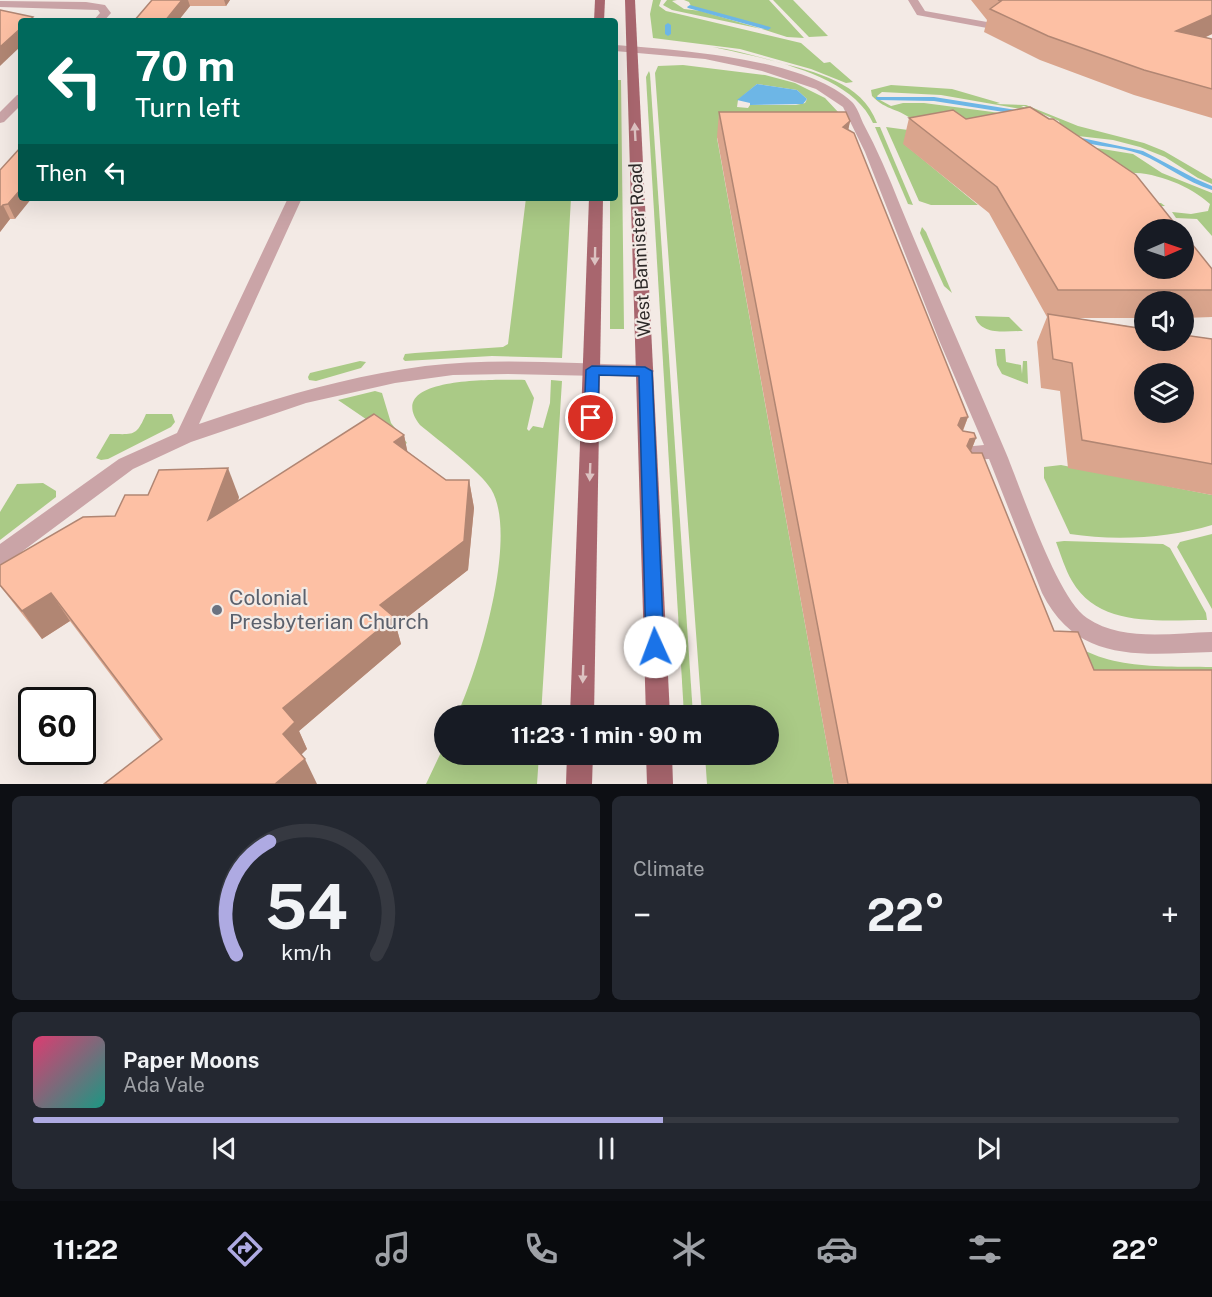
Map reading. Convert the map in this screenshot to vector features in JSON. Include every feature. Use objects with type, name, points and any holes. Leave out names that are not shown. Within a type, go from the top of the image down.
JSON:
[{"type":"main road","points":[[599,18],[600,0]]},
{"type":"main road","name":"West Bannister Road","points":[[630,0],[623,49],[645,371],[658,705]]},
{"type":"main road","points":[[582,705],[596,201]]},
{"type":"main road","points":[[579,784],[580,765]]},
{"type":"main road","points":[[659,765],[660,784]]},
{"type":"street","points":[[913,0],[921,13],[987,25]]},
{"type":"street","points":[[0,4],[86,5],[102,9],[106,13],[101,18]]},
{"type":"street","points":[[623,49],[735,61],[791,75],[820,86],[848,105],[865,157],[996,452],[996,474],[1053,593],[1064,610],[1079,625],[1100,637],[1121,642],[1212,642]]},
{"type":"street","points":[[0,118],[18,101]]},
{"type":"street","points":[[184,437],[294,201]]},
{"type":"street","points":[[0,556],[118,470],[184,437],[292,400],[380,380],[462,369],[645,371]]},
{"type":"street","points":[[960,453],[996,452]]},
{"type":"green space","points":[[653,0],[661,0],[659,6],[666,11],[801,43],[824,63],[830,62],[853,82],[846,83],[811,69],[740,49],[653,38],[650,14]]},
{"type":"green space","points":[[667,0],[677,0],[672,1],[684,9],[701,11],[762,29],[672,10],[663,5]]},
{"type":"green space","points":[[684,0],[769,0],[804,38],[787,37],[762,29],[767,27],[691,6]]},
{"type":"green space","points":[[773,0],[793,0],[828,36],[809,37]]},
{"type":"green space","points":[[758,56],[821,75],[849,88],[870,109],[877,123],[873,123],[862,106],[846,92],[803,70]]},
{"type":"green space","points":[[683,65],[765,75],[795,83],[825,98],[839,113],[717,138],[834,784],[707,784],[706,765],[779,765],[779,705],[701,705],[655,73],[658,66]],"holes":[[[757,84],[797,90],[807,99],[805,103],[796,105],[737,107],[738,100]]]},
{"type":"green space","points":[[649,71],[692,705],[683,705],[646,77]]},
{"type":"green space","points":[[618,80],[621,80],[624,329],[610,329],[610,201],[618,201]]},
{"type":"green space","points":[[891,85],[952,89],[1000,103],[996,104],[1026,105],[1078,126],[1144,143],[1164,151],[1212,179],[1212,184],[1165,157],[1140,147],[1113,140],[1078,136],[1059,121],[1024,106],[1021,106],[1033,111],[941,95],[882,92],[877,96],[891,106],[903,103],[924,103],[1008,114],[1084,146],[1133,154],[1162,173],[1212,193],[1212,236],[1197,219],[1176,218],[1172,212],[1191,214],[1208,211],[1210,204],[1181,185],[1147,174],[1125,173],[1144,202],[1161,203],[1165,206],[1130,207],[915,122],[872,96],[871,90]]},
{"type":"green space","points":[[875,127],[880,127],[913,205],[908,204]]},
{"type":"green space","points":[[886,127],[945,135],[904,144],[978,205],[931,205],[919,201]]},
{"type":"green space","points":[[526,201],[571,201],[562,358],[492,356],[405,361],[403,359],[405,354],[503,347],[508,344]]},
{"type":"green space","points":[[922,227],[952,293],[944,286],[920,233]]},
{"type":"green space","points":[[975,316],[1009,317],[1023,331],[988,330],[982,327]]},
{"type":"green space","points":[[995,349],[1005,349],[1006,362],[1021,365],[1022,374],[1023,361],[1027,361],[1028,384],[1002,374],[997,365]]},
{"type":"green space","points":[[360,361],[366,362],[361,368],[316,381],[309,380],[310,373]]},
{"type":"green space","points":[[525,380],[534,398],[527,429],[529,431],[533,426],[543,428],[550,403],[551,380],[562,381],[542,705],[461,705],[476,666],[493,602],[501,537],[498,510],[491,489],[486,482],[420,425],[412,409],[417,397],[430,389],[449,384]]},
{"type":"green space","points":[[375,391],[382,393],[391,423],[407,443],[404,445],[338,400]]},
{"type":"green space","points":[[146,414],[172,414],[175,422],[171,427],[108,459],[96,458],[110,434],[133,433],[140,427]]},
{"type":"green space","points":[[1061,465],[1212,495],[1212,525],[1178,533],[1142,537],[1070,534],[1044,478],[1044,467]]},
{"type":"green space","points":[[43,483],[56,491],[56,497],[0,540],[0,512],[17,484]]},
{"type":"green space","points":[[1212,534],[1212,609],[1177,547],[1180,542]]},
{"type":"green space","points":[[1056,542],[1163,544],[1170,548],[1206,613],[1207,620],[1170,621],[1132,618],[1098,607],[1084,596],[1072,581]]},
{"type":"green space","points":[[1047,624],[1065,639],[1104,658],[1145,665],[1212,667],[1212,677],[1106,677],[1067,656]]},
{"type":"green space","points":[[435,765],[538,765],[537,784],[426,784]]},
{"type":"water","points":[[757,84],[797,90],[807,99],[803,104],[750,105],[750,103],[737,100]]},
{"type":"building","points":[[152,0],[182,0],[167,18],[137,18]]},
{"type":"building","points":[[998,0],[1212,0],[1212,15],[1176,31],[1212,39],[1212,89],[1144,70],[1048,36],[990,9],[1001,1]]},
{"type":"building","points":[[0,10],[33,17],[18,18],[18,31],[0,47]]},
{"type":"building","points":[[1030,107],[1049,119],[1053,119],[1136,175],[1171,219],[1134,219],[1134,279],[1194,279],[1194,246],[1212,269],[1212,290],[1058,290],[997,187],[909,118],[953,110],[966,119]]},
{"type":"building","points":[[719,112],[846,112],[850,121],[843,127],[854,133],[968,417],[961,418],[958,425],[963,431],[974,433],[976,438],[970,439],[967,446],[972,453],[982,453],[1054,631],[1078,632],[1094,670],[1212,670],[1212,784],[848,784]]},
{"type":"building","points":[[18,150],[18,192],[8,204],[0,208],[0,170]]},
{"type":"building","points":[[1048,314],[1134,327],[1134,351],[1194,351],[1194,336],[1212,339],[1212,464],[1082,440],[1072,363],[1053,359]]},
{"type":"building","name":"Colonial Presbyterian Church","points":[[374,414],[404,435],[394,442],[446,480],[469,480],[464,541],[380,605],[394,617],[283,708],[295,722],[283,734],[305,759],[275,784],[104,784],[162,739],[51,593],[22,611],[0,585],[0,565],[83,517],[115,516],[125,495],[148,495],[159,470],[228,468],[208,520]]},
{"type":"waterway","points":[[690,7],[768,28]]},
{"type":"waterway","points":[[668,25],[668,34]]},
{"type":"waterway","points":[[878,98],[934,99],[1022,113]]},
{"type":"waterway","points":[[1077,139],[1141,152],[1212,188]]},
{"type":"place","name":"Colonial Presbyterian Church","points":[[217,610]]},
{"type":"route","points":[[591,418],[592,370],[645,371],[655,647]]}]
